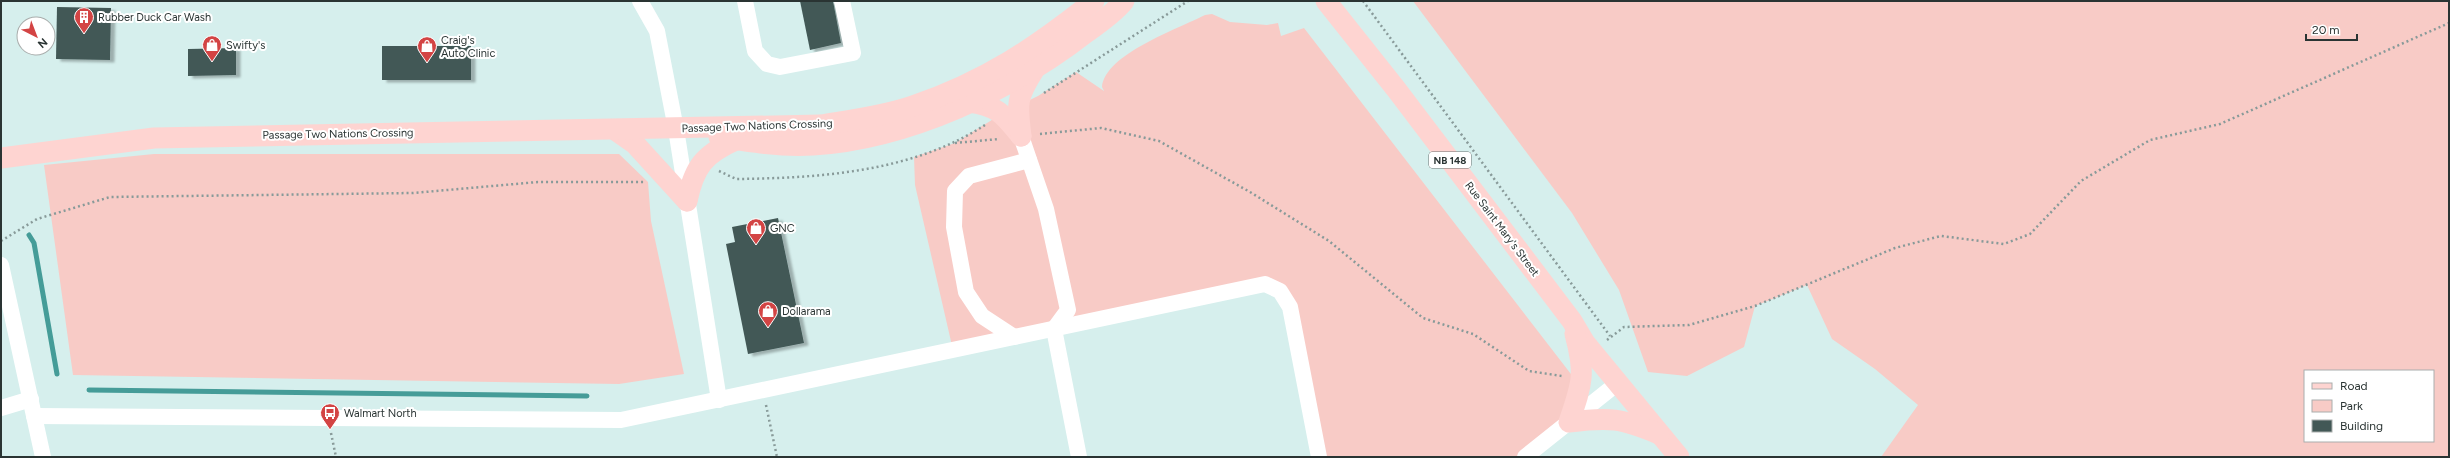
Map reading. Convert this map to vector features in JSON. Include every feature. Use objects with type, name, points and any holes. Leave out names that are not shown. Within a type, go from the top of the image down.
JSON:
[{"type":"main road","name":"Passage Two Nations Crossing","points":[[1,158],[154,138],[821,125],[912,107],[996,71],[1043,42],[1094,1]]},
{"type":"main road","name":"Passage Two Nations Crossing","points":[[676,129],[760,144],[790,145],[842,141],[924,121],[970,102],[1034,70],[1069,47],[1124,1]]},
{"type":"main road","name":"Rue Saint Mary's Street","points":[[1326,1],[1396,89],[1572,321],[1588,362],[1619,382],[1679,457]]},
{"type":"main road","points":[[1020,136],[1018,107],[1021,90],[1034,70]]},
{"type":"main road","points":[[970,102],[990,105],[1003,113],[1020,136]]},
{"type":"main road","points":[[615,130],[635,144],[668,182],[687,201]]},
{"type":"main road","points":[[687,201],[692,178],[702,162],[722,146],[736,140]]},
{"type":"main road","points":[[1588,362],[1569,422],[1603,418],[1630,422],[1662,436]]},
{"type":"street","points":[[640,1],[657,31],[676,129],[719,400]]},
{"type":"street","points":[[745,1],[755,51],[768,64],[780,67],[853,53],[842,1]]},
{"type":"street","points":[[1020,136],[1046,209],[1068,310],[1054,329],[1079,457]]},
{"type":"street","points":[[1014,337],[982,316],[966,292],[954,227],[956,191],[969,176],[1029,160]]},
{"type":"street","points":[[1,265],[43,457]]},
{"type":"street","points":[[34,416],[621,420],[1265,284],[1280,291],[1290,307],[1319,457]]},
{"type":"street","points":[[1525,457],[1619,382]]},
{"type":"street","points":[[1,408],[31,399]]},
{"type":"path","points":[[1362,1],[1610,336]]},
{"type":"path","points":[[955,143],[1101,128],[1159,141],[1250,192],[1329,241],[1423,318],[1473,334],[1529,371],[1574,378],[1610,336],[1624,327],[1689,325],[1755,306],[1895,248],[1941,236],[2004,244],[2030,234],[2081,181],[2150,140],[2220,124],[2449,23]]},
{"type":"path","points":[[1,241],[37,219],[110,197],[413,193],[538,182],[668,182]]},
{"type":"path","points":[[763,390],[776,457]]},
{"type":"path","points":[[328,419],[336,457]]},
{"type":"green space","points":[[1413,1],[2449,1],[2449,457],[1881,457],[1918,405],[1875,369],[1832,339],[1807,285],[1755,306],[1744,347],[1687,376],[1648,372],[1619,290],[1572,213]]},
{"type":"green space","points":[[1212,14],[1230,22],[1267,25],[1278,23],[1281,36],[1304,28],[1574,378],[1569,422],[1525,457],[1319,457],[1290,307],[1265,284],[953,350],[915,185],[914,157],[955,143],[1003,113],[1038,96],[1076,72],[1104,91],[1102,87],[1106,75],[1129,53],[1161,35],[1205,15]]},
{"type":"green space","points":[[154,154],[619,154],[648,182],[651,221],[684,374],[619,384],[73,375],[44,165]]},
{"type":"building","points":[[800,1],[833,1],[841,43],[810,50]]},
{"type":"building","name":"Rubber Duck Car Wash","points":[[57,7],[111,8],[110,60],[56,59]]},
{"type":"building","name":"Craig's Auto Clinic","points":[[382,46],[471,46],[471,80],[382,80]]},
{"type":"building","name":"Swifty's","points":[[236,48],[236,75],[188,76],[188,49]]},
{"type":"building","points":[[778,218],[804,343],[748,354],[726,244],[735,242],[732,227]]},
{"type":"waterway","points":[[29,235],[34,243],[57,374]]},
{"type":"waterway","points":[[89,390],[587,396]]},
{"type":"place","name":"Rubber Duck Car Wash","points":[[84,34]]},
{"type":"place","name":"Swifty's","points":[[212,62]]},
{"type":"place","name":"Craig's Auto Clinic","points":[[427,63]]},
{"type":"place","name":"GNC","points":[[756,245]]},
{"type":"place","name":"Dollarama","points":[[768,328]]},
{"type":"place","name":"Walmart North","points":[[330,430]]}]
